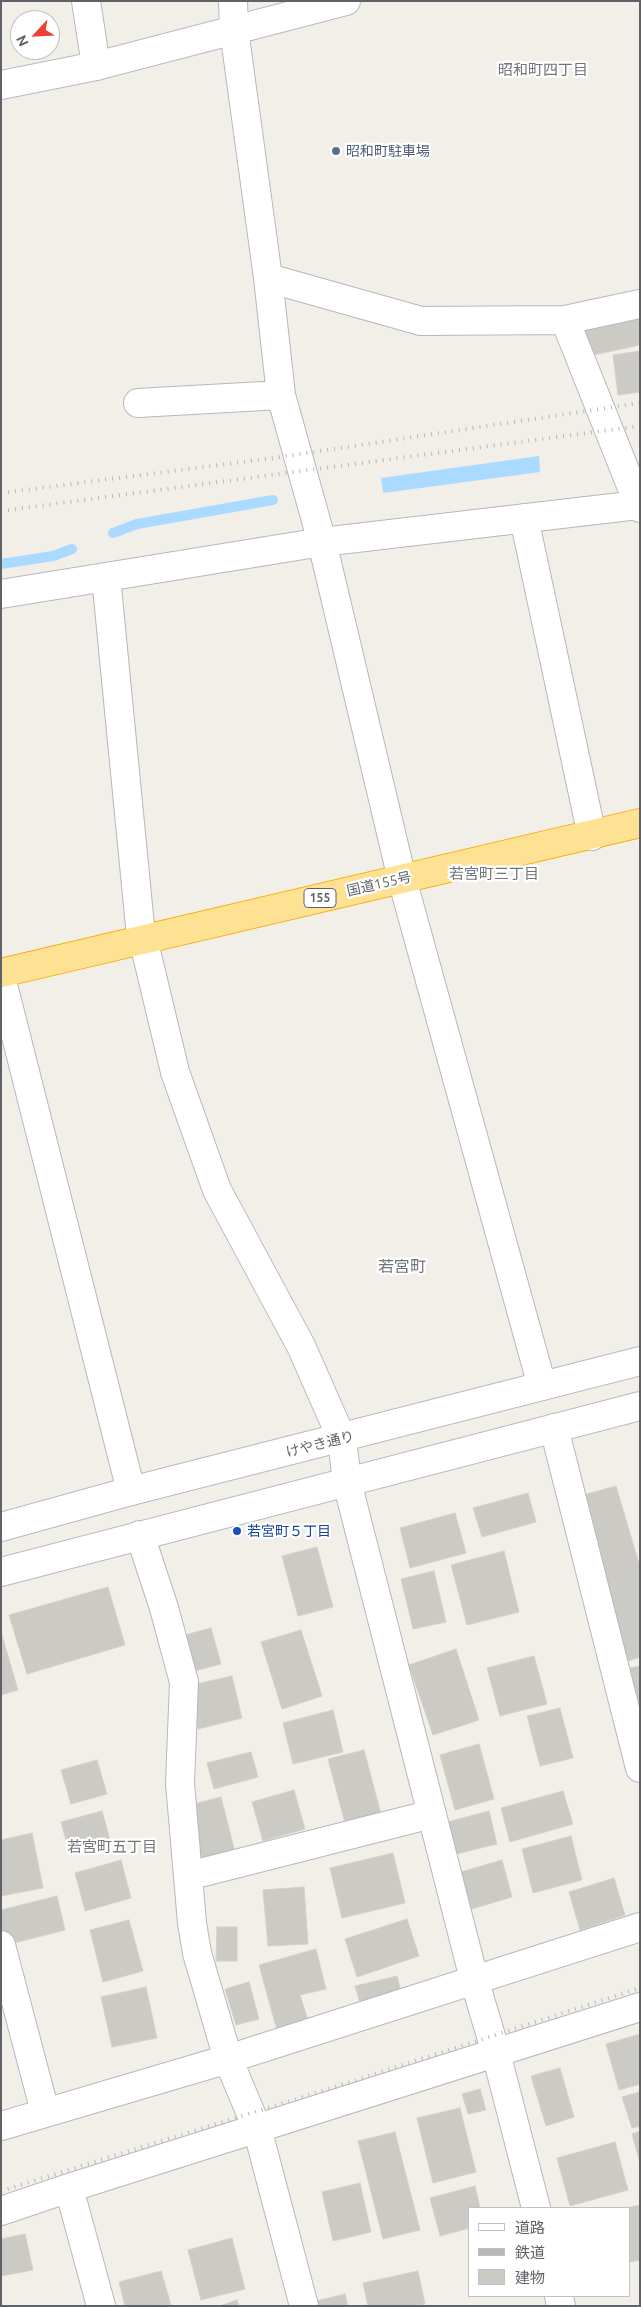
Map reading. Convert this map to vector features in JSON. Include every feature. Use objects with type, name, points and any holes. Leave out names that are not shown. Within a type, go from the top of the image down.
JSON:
[{"type":"highway","name":"国道155号","points":[[1,973],[144,938],[592,836],[640,823]]},
{"type":"street","points":[[86,1],[96,66]]},
{"type":"street","points":[[234,1],[234,30],[268,278],[281,396],[322,542],[402,879],[542,1386]]},
{"type":"street","points":[[1,85],[96,66],[346,1]]},
{"type":"street","points":[[268,278],[421,321],[565,320],[640,304]]},
{"type":"street","points":[[1,594],[322,542],[524,518],[639,507],[565,320]]},
{"type":"street","points":[[138,403],[281,396]]},
{"type":"street","points":[[524,518],[592,836]]},
{"type":"street","points":[[106,577],[140,926],[175,1072],[217,1190],[301,1346],[342,1439],[347,1482],[474,1979],[496,2053],[536,2207]]},
{"type":"street","points":[[1,976],[131,1491]]},
{"type":"street","name":"けやき通り","points":[[1,1527],[131,1491],[342,1439],[640,1361]]},
{"type":"street","points":[[1,1572],[640,1406]]},
{"type":"street","points":[[554,1428],[640,1768]]},
{"type":"street","points":[[140,1535],[164,1608],[184,1682],[180,1783],[196,1953],[228,2059],[257,2128],[304,2306]]},
{"type":"street","points":[[188,1876],[432,1814]]},
{"type":"street","points":[[1,2126],[228,2059],[640,1927]]},
{"type":"street","points":[[1,1945],[45,2112]]},
{"type":"street","points":[[1,2211],[257,2128],[640,2008]]},
{"type":"street","points":[[70,2188],[101,2306]]},
{"type":"water","points":[[539,456],[540,472],[383,493],[381,478]]},
{"type":"building","points":[[640,317],[640,345],[589,356],[583,330]]},
{"type":"building","points":[[640,351],[640,392],[618,395],[613,355]]},
{"type":"building","points":[[616,1486],[640,1567],[640,1657],[625,1662],[576,1497]]},
{"type":"building","points":[[528,1493],[536,1522],[482,1537],[473,1508]]},
{"type":"building","points":[[455,1513],[466,1553],[410,1568],[400,1528]]},
{"type":"building","points":[[317,1547],[333,1607],[298,1616],[282,1556]]},
{"type":"building","points":[[504,1551],[519,1612],[467,1625],[451,1565]]},
{"type":"building","points":[[434,1571],[446,1622],[413,1629],[401,1579]]},
{"type":"building","points":[[108,1587],[125,1645],[27,1674],[9,1615]]},
{"type":"building","points":[[211,1628],[221,1664],[187,1673],[177,1637]]},
{"type":"building","points":[[301,1630],[322,1696],[282,1709],[261,1642]]},
{"type":"building","points":[[1,1632],[18,1690],[1,1695]]},
{"type":"building","points":[[456,1649],[479,1720],[433,1735],[409,1665]]},
{"type":"building","points":[[534,1656],[547,1704],[500,1716],[487,1668]]},
{"type":"building","points":[[640,1666],[640,1700],[638,1701],[630,1668]]},
{"type":"building","points":[[232,1676],[242,1718],[198,1729],[188,1686]]},
{"type":"building","points":[[560,1708],[573,1758],[540,1766],[527,1716]]},
{"type":"building","points":[[333,1710],[343,1752],[293,1764],[283,1723]]},
{"type":"building","points":[[479,1744],[494,1799],[455,1810],[440,1755]]},
{"type":"building","points":[[364,1750],[381,1814],[345,1823],[328,1759]]},
{"type":"building","points":[[251,1752],[258,1777],[214,1789],[207,1763]]},
{"type":"building","points":[[97,1760],[107,1794],[71,1804],[61,1770]]},
{"type":"building","points":[[294,1790],[305,1829],[263,1841],[252,1802]]},
{"type":"building","points":[[563,1791],[573,1824],[510,1842],[501,1808]]},
{"type":"building","points":[[221,1797],[236,1856],[197,1866],[182,1807]]},
{"type":"building","points":[[102,1811],[110,1840],[69,1851],[61,1822]]},
{"type":"building","points":[[489,1811],[497,1844],[448,1856],[440,1824]]},
{"type":"building","points":[[32,1833],[43,1888],[1,1896],[1,1840]]},
{"type":"building","points":[[571,1836],[582,1880],[533,1893],[522,1849]]},
{"type":"building","points":[[393,1853],[405,1903],[342,1918],[330,1868]]},
{"type":"building","points":[[121,1860],[131,1898],[85,1911],[75,1873]]},
{"type":"building","points":[[502,1860],[512,1897],[465,1911],[454,1874]]},
{"type":"building","points":[[614,1878],[625,1915],[580,1930],[569,1892]]},
{"type":"building","points":[[304,1887],[308,1944],[268,1946],[263,1890]]},
{"type":"building","points":[[57,1896],[65,1930],[6,1945],[1,1929],[1,1910]]},
{"type":"building","points":[[407,1919],[419,1956],[357,1977],[345,1939]]},
{"type":"building","points":[[129,1920],[143,1971],[103,1982],[90,1930]]},
{"type":"building","points":[[217,1927],[237,1927],[237,1961],[216,1961]]},
{"type":"building","points":[[316,1949],[326,1989],[300,1995],[309,2023],[278,2034],[259,1965]]},
{"type":"building","points":[[397,1976],[403,1999],[362,2010],[355,1986]]},
{"type":"building","points":[[249,1982],[259,2019],[236,2025],[225,1989]]},
{"type":"building","points":[[146,1987],[157,2038],[112,2047],[101,1997]]},
{"type":"building","points":[[640,2034],[640,2084],[619,2090],[606,2044]]},
{"type":"building","points":[[560,2068],[574,2117],[546,2126],[531,2076]]},
{"type":"building","points":[[480,2089],[486,2110],[468,2114],[462,2094]]},
{"type":"building","points":[[640,2092],[640,2126],[632,2128],[622,2097]]},
{"type":"building","points":[[460,2108],[476,2172],[433,2183],[417,2118]]},
{"type":"building","points":[[640,2131],[640,2163],[632,2134]]},
{"type":"building","points":[[395,2132],[420,2230],[383,2239],[358,2141]]},
{"type":"building","points":[[615,2142],[628,2190],[570,2206],[557,2158]]},
{"type":"building","points":[[360,2183],[371,2232],[333,2241],[322,2192]]},
{"type":"building","points":[[475,2186],[480,2207],[468,2207],[468,2229],[440,2236],[430,2198]]},
{"type":"building","points":[[640,2205],[640,2260],[631,2262],[631,2207]]},
{"type":"building","points":[[25,2234],[33,2270],[1,2276],[1,2239]]},
{"type":"building","points":[[232,2238],[245,2289],[201,2300],[188,2250]]},
{"type":"building","points":[[161,2271],[171,2305],[125,2306],[119,2282]]},
{"type":"building","points":[[418,2271],[425,2304],[415,2306],[368,2306],[363,2283]]},
{"type":"building","points":[[345,2294],[348,2306],[318,2306],[316,2301]]},
{"type":"building","points":[[237,2300],[239,2306],[220,2306]]},
{"type":"waterway","points":[[113,533],[137,524],[273,500]]},
{"type":"waterway","points":[[1,564],[53,556],[72,549]]},
{"type":"railway","points":[[1,493],[274,458],[640,403]]},
{"type":"railway","points":[[1,511],[640,426]]},
{"type":"railway","points":[[1,2191],[338,2086],[640,1988]]},
{"type":"place","name":"昭和町駐車場","points":[[336,151]]},
{"type":"place","name":"若宮町５丁目","points":[[237,1531]]},
{"type":"district","name":"昭和町四丁目","points":[[543,70]]},
{"type":"district","name":"若宮町三丁目","points":[[494,874]]},
{"type":"district","name":"若宮町","points":[[402,1267]]},
{"type":"district","name":"若宮町五丁目","points":[[112,1847]]}]
